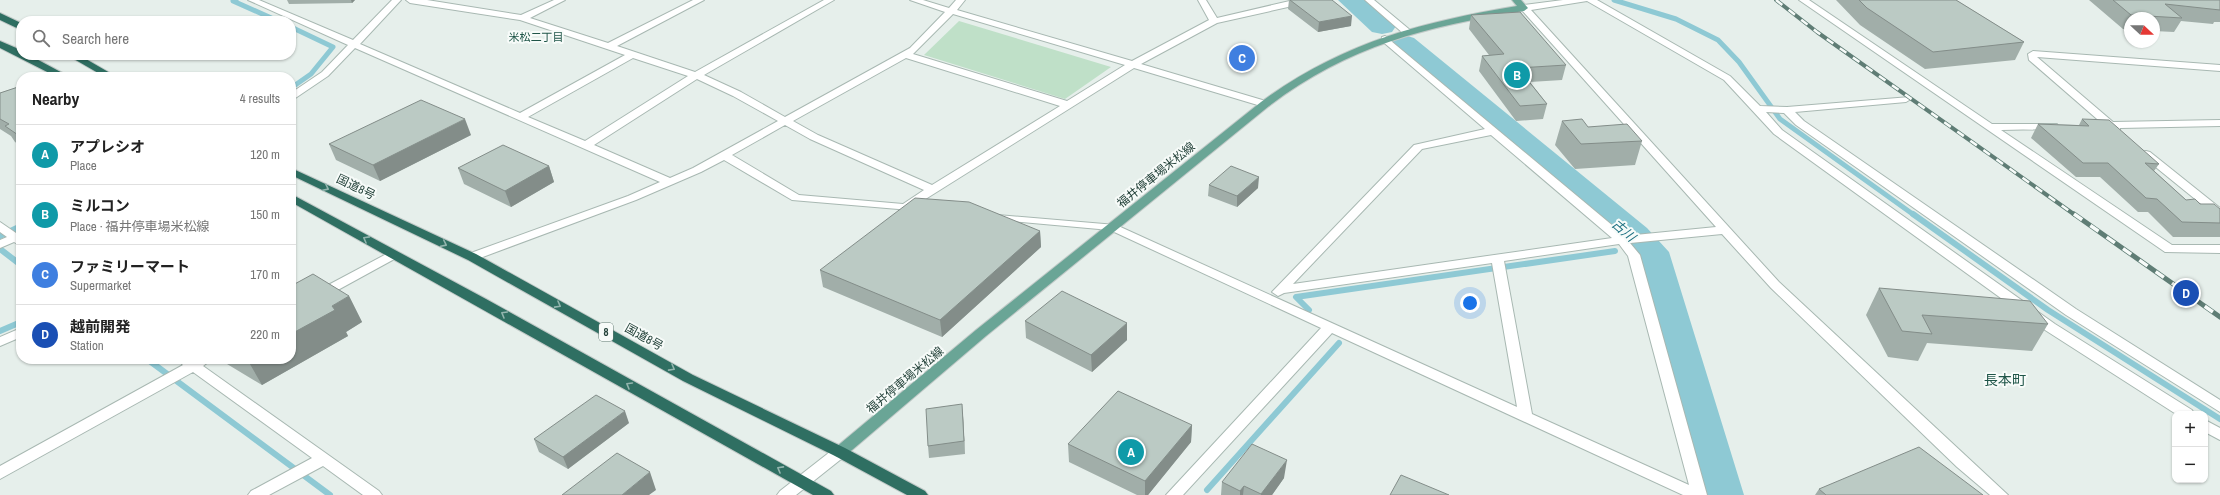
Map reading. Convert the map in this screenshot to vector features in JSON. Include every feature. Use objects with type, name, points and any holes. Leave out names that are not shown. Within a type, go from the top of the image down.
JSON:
[{"type":"highway","points":[[0,16],[16,24]]},
{"type":"highway","points":[[0,44],[16,52]]},
{"type":"highway","points":[[32,60],[55,72]]},
{"type":"highway","points":[[81,60],[103,72]]},
{"type":"highway","name":"国道8号","points":[[296,173],[472,257],[688,378],[840,452],[920,495]]},
{"type":"highway","points":[[296,200],[482,302],[826,495]]},
{"type":"main road","name":"福井停車場米松線","points":[[840,452],[981,333],[1112,227],[1265,104],[1315,70],[1353,51],[1385,39],[1407,32],[1520,4]]},
{"type":"street","points":[[252,0],[289,16]]},
{"type":"street","points":[[296,94],[325,74],[397,0]]},
{"type":"street","points":[[410,0],[522,18],[696,75],[736,94],[814,137],[933,190]]},
{"type":"street","points":[[522,18],[561,0]]},
{"type":"street","points":[[609,46],[700,0]]},
{"type":"street","points":[[585,146],[696,75],[830,0]]},
{"type":"street","points":[[914,0],[1265,104]]},
{"type":"street","points":[[472,257],[670,182],[724,155],[906,55],[936,28],[961,0]]},
{"type":"street","points":[[1202,0],[1214,21]]},
{"type":"street","points":[[904,208],[1132,65],[1214,21],[1306,0]]},
{"type":"street","points":[[1369,0],[1407,32]]},
{"type":"street","points":[[1520,4],[1583,0]]},
{"type":"street","points":[[1591,0],[1727,78],[1778,132],[2044,322],[2182,411]]},
{"type":"street","points":[[1803,0],[1989,128],[2169,249],[2220,249]]},
{"type":"street","points":[[1520,4],[1775,285],[1873,380],[1962,463],[2000,495]]},
{"type":"street","points":[[296,19],[670,182]]},
{"type":"street","points":[[1385,39],[1622,240],[1634,254],[1698,495]]},
{"type":"street","points":[[520,117],[633,54]]},
{"type":"street","points":[[2122,135],[2032,58],[2033,54],[2220,68]]},
{"type":"street","points":[[906,55],[1068,105]]},
{"type":"street","points":[[1757,109],[1787,110],[1906,99]]},
{"type":"street","points":[[1787,110],[1800,123],[2071,312],[2220,407]]},
{"type":"street","points":[[2095,125],[2220,123]]},
{"type":"street","points":[[1989,128],[2064,126]]},
{"type":"street","points":[[1270,300],[1418,147],[1493,131]]},
{"type":"street","points":[[2141,150],[2220,214]]},
{"type":"street","points":[[724,155],[796,198],[927,210]]},
{"type":"street","points":[[981,215],[1112,227],[1329,328],[1698,495]]},
{"type":"street","points":[[0,226],[16,236]]},
{"type":"street","points":[[1280,290],[1622,240],[1724,230]]},
{"type":"street","points":[[0,244],[16,239]]},
{"type":"street","points":[[312,300],[394,254]]},
{"type":"street","points":[[1497,258],[1526,417]]},
{"type":"street","points":[[1179,494],[1329,328]]},
{"type":"street","points":[[0,342],[16,334]]},
{"type":"street","points":[[0,473],[189,364]]},
{"type":"street","points":[[198,364],[374,495]]},
{"type":"street","points":[[2208,427],[2220,435]]},
{"type":"street","points":[[785,495],[840,452]]},
{"type":"street","points":[[256,495],[324,458]]},
{"type":"green space","points":[[959,21],[1111,67],[1065,99],[924,55]]},
{"type":"building","points":[[1290,0],[1332,0],[1352,16],[1319,22]]},
{"type":"building","points":[[1859,0],[1956,0],[2024,42],[1933,52],[1867,8]]},
{"type":"building","points":[[2113,0],[2220,0],[2220,10],[2165,4],[2182,18],[2160,17],[2160,12],[2127,12]]},
{"type":"building","points":[[1520,12],[1566,65],[1518,68],[1547,104],[1520,106],[1482,56],[1504,54],[1471,15]]},
{"type":"building","points":[[16,88],[16,134],[5,126],[9,124],[0,119],[0,93]]},
{"type":"building","points":[[421,100],[465,119],[373,165],[329,144]]},
{"type":"building","points":[[1582,119],[1588,127],[1627,124],[1642,141],[1581,144],[1562,121]]},
{"type":"building","points":[[2082,119],[2109,120],[2159,164],[2145,163],[2186,200],[2195,199],[2200,204],[2214,204],[2220,209],[2220,223],[2182,222],[2157,199],[2146,198],[2108,163],[2083,163],[2038,124],[2089,126]]},
{"type":"building","points":[[503,145],[549,166],[505,191],[458,168]]},
{"type":"building","points":[[1231,166],[1259,177],[1237,196],[1209,185]]},
{"type":"building","points":[[915,198],[969,202],[1040,231],[940,320],[820,270]]},
{"type":"building","points":[[313,274],[349,296],[332,306],[335,310],[296,331],[296,283]]},
{"type":"building","points":[[1879,288],[2030,301],[2048,324],[1922,315],[1932,334],[1902,331]]},
{"type":"building","points":[[1062,291],[1127,323],[1091,355],[1025,321]]},
{"type":"building","points":[[1118,391],[1192,425],[1145,481],[1068,444]]},
{"type":"building","points":[[596,395],[625,411],[563,457],[534,439]]},
{"type":"building","points":[[962,404],[964,441],[928,446],[926,409]]},
{"type":"building","points":[[1252,444],[1287,460],[1261,494],[1244,486],[1240,491],[1222,482]]},
{"type":"building","points":[[1919,447],[1983,495],[1826,495],[1819,489]]},
{"type":"building","points":[[617,453],[650,472],[622,495],[562,495]]},
{"type":"building","points":[[1401,475],[1449,495],[1390,495]]},
{"type":"waterway","points":[[236,0],[233,1],[267,16]]},
{"type":"waterway","name":"古川","points":[[1352,0],[1382,26]]},
{"type":"waterway","points":[[1614,0],[1676,19],[1718,40],[1739,62],[1780,119],[1914,215]]},
{"type":"waterway","points":[[296,29],[333,47],[311,74],[296,84]]},
{"type":"waterway","name":"古川","points":[[1404,44],[1634,236],[1650,252],[1721,495]]},
{"type":"waterway","points":[[1913,214],[2048,310],[2220,419]]},
{"type":"waterway","points":[[0,236],[16,228]]},
{"type":"waterway","points":[[0,249],[16,261]]},
{"type":"waterway","points":[[1309,310],[1296,297],[1615,251]]},
{"type":"waterway","points":[[0,331],[16,324]]},
{"type":"waterway","points":[[1207,490],[1339,343]]},
{"type":"waterway","points":[[154,364],[330,495]]},
{"type":"railway","points":[[1776,0],[1817,32],[2075,215]]},
{"type":"railway","points":[[2074,214],[2220,317]]},
{"type":"place","name":"ファミリーマート","points":[[1242,58]]},
{"type":"place","name":"ミルコン","points":[[1517,75]]},
{"type":"place","name":"越前開発","points":[[2186,293]]},
{"type":"place","name":"アプレシオ","points":[[1131,452]]},
{"type":"district","name":"米松二丁目","points":[[536,37]]},
{"type":"district","name":"長本町","points":[[2005,380]]}]
